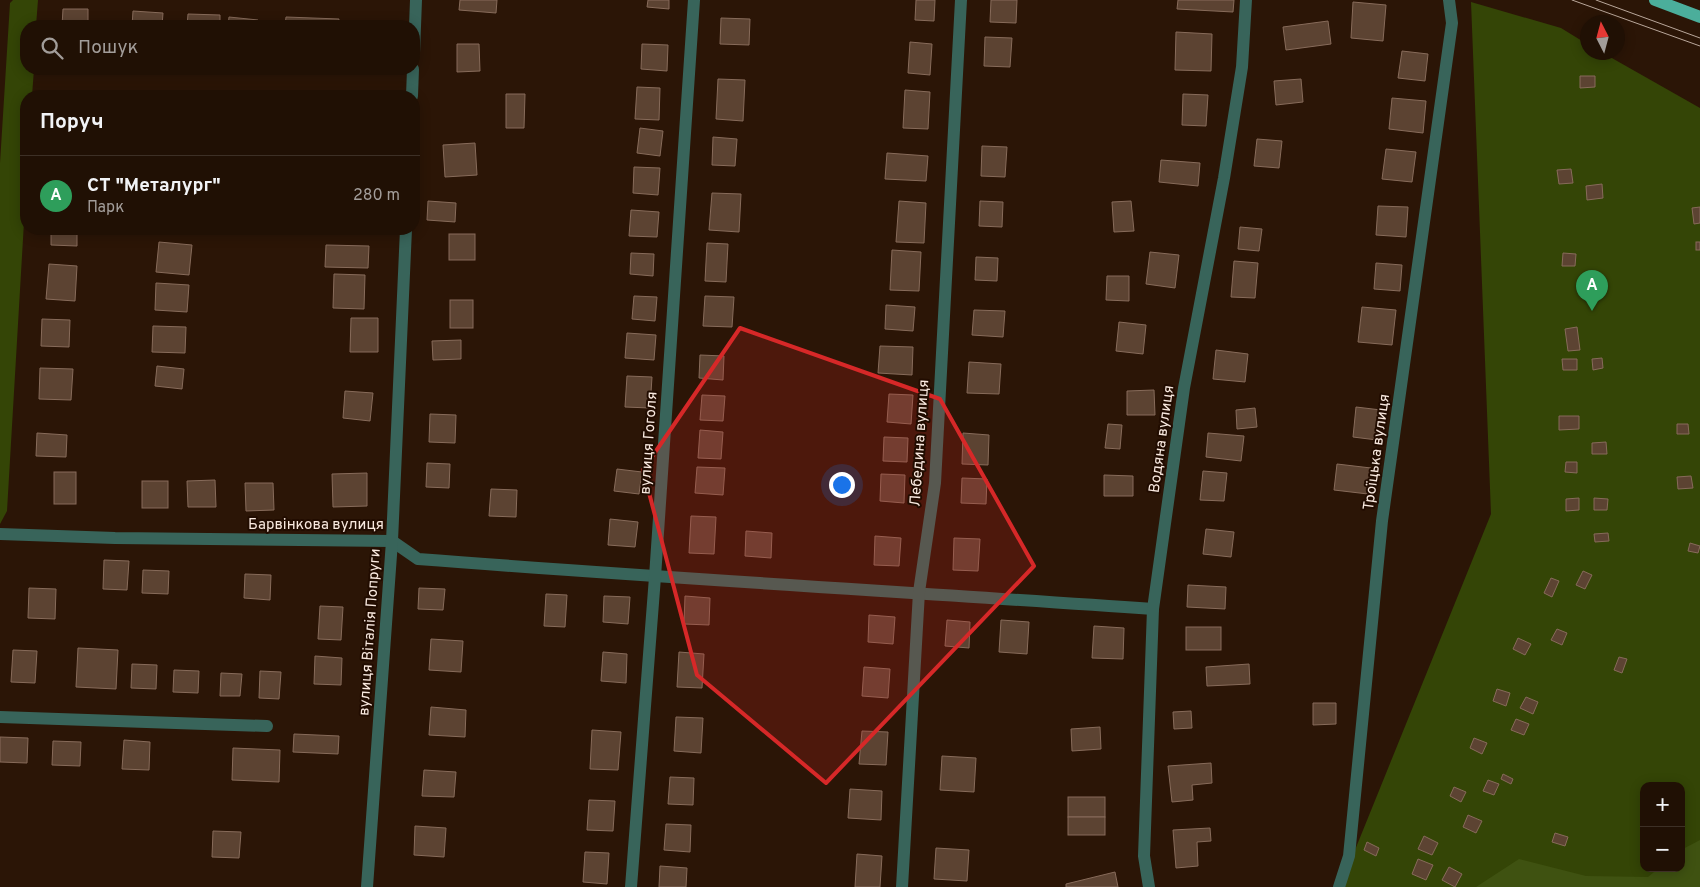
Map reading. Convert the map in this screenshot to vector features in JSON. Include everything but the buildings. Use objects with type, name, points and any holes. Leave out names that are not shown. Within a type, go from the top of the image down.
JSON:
[{"type":"main road","points":[[1655,0],[1700,17]]},
{"type":"street","points":[[415,20],[416,0]]},
{"type":"street","name":"вулиця Гоголя","points":[[631,887],[655,577],[694,0]]},
{"type":"street","name":"Лебедина вулиця","points":[[902,887],[919,592],[935,483],[961,0]]},
{"type":"street","name":"Водяна вулиця","points":[[1148,887],[1144,856],[1153,608],[1184,388],[1224,178],[1242,68],[1246,0]]},
{"type":"street","name":"Троїцька вулиця","points":[[1339,887],[1349,856],[1382,521],[1452,23],[1449,0]]},
{"type":"street","points":[[412,90],[413,75]]},
{"type":"street","name":"вулиця Віталія Попруги","points":[[367,887],[392,541],[406,235]]},
{"type":"street","name":"Барвінкова вулиця","points":[[0,534],[115,538],[392,541],[418,559],[655,577],[1153,608]]},
{"type":"street","points":[[0,717],[268,726]]},
{"type":"highlighted area","points":[[740,328],[940,399],[1034,566],[826,783],[697,675],[643,470]]},
{"type":"green space","points":[[13,0],[38,0],[36,20],[20,20],[20,75],[34,75],[32,90],[20,90],[20,235],[23,235],[7,511],[0,524],[0,163],[10,3]]},
{"type":"green space","points":[[1471,2],[1561,28],[1580,40],[1580,60],[1615,60],[1700,108],[1700,887],[1340,887],[1491,514]]},
{"type":"green space","points":[[1700,840],[1700,887],[1476,887],[1519,859],[1586,876],[1648,877],[1654,872],[1685,872],[1685,848]]},
{"type":"tram line","points":[[1572,0],[1700,46]]},
{"type":"tram line","points":[[1596,0],[1700,38]]},
{"type":"place","name":"СТ \"Металург\"","points":[[1592,311]]}]
